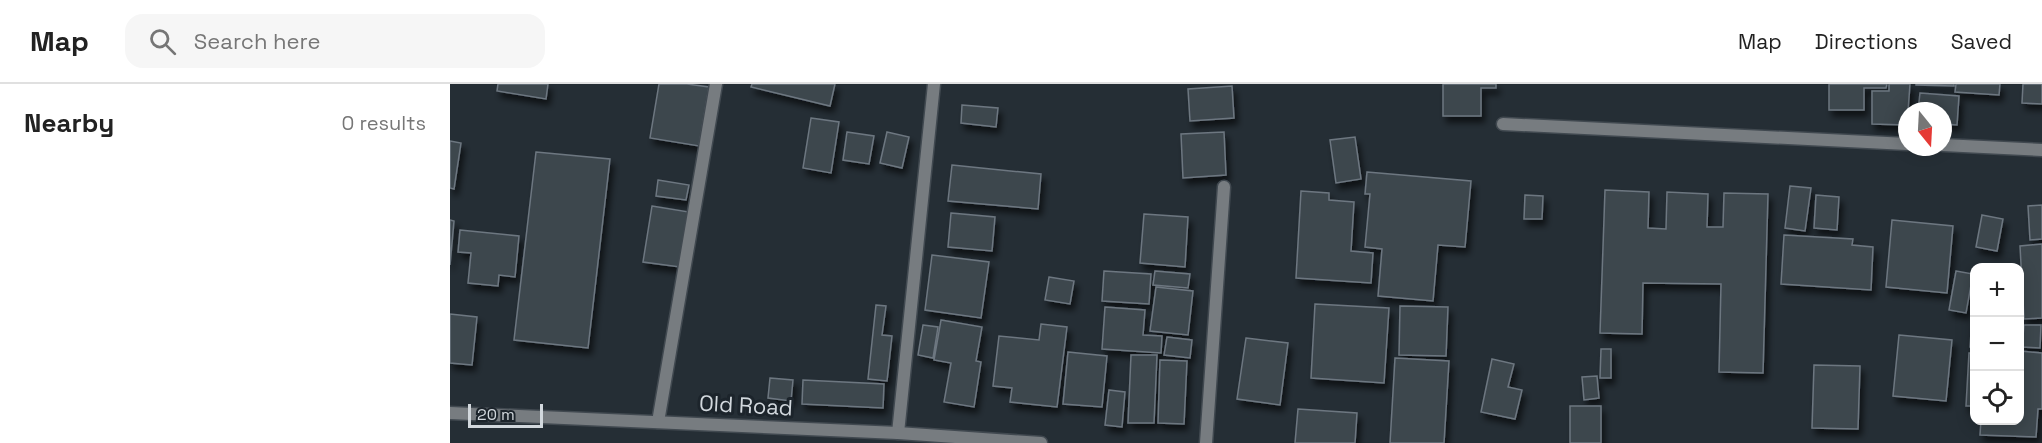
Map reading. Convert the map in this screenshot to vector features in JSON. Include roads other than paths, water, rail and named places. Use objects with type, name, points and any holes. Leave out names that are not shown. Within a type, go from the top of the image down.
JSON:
[{"type":"street","points":[[658,423],[716,84]]},
{"type":"street","points":[[898,433],[934,84]]},
{"type":"street","points":[[1503,124],[1898,144]]},
{"type":"street","points":[[1952,145],[2042,150]]},
{"type":"street","points":[[1206,443],[1224,187]]},
{"type":"street","name":"Old Road","points":[[450,412],[898,433],[940,439],[1041,443]]}]
